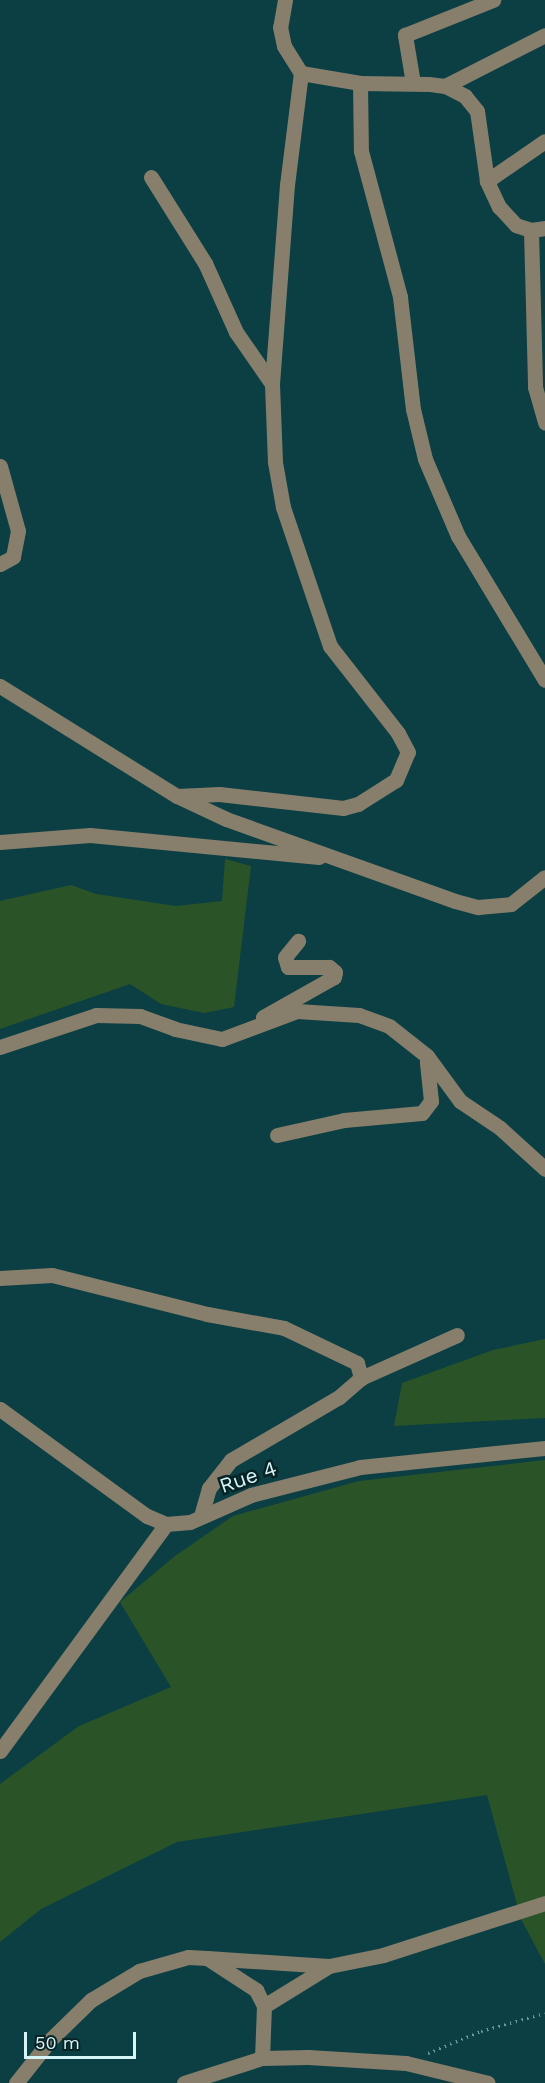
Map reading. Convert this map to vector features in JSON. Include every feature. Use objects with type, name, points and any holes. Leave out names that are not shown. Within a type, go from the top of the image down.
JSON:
[{"type":"street","points":[[177,796],[219,794],[343,808],[380,793],[396,780],[405,764],[406,746],[330,646],[283,507],[275,462],[272,384],[287,185],[301,73],[284,46],[279,27],[285,0]]},
{"type":"street","points":[[413,83],[405,35],[493,0]]},
{"type":"street","points":[[445,86],[545,35]]},
{"type":"street","points":[[301,73],[360,83],[413,83],[445,86],[465,96],[477,111],[487,181],[505,215],[538,229],[535,387],[545,423]]},
{"type":"street","points":[[360,83],[361,151],[400,297],[413,409],[425,459],[458,536],[545,680]]},
{"type":"street","points":[[487,181],[545,141]]},
{"type":"street","points":[[151,177],[205,263],[236,332],[272,384]]},
{"type":"street","points":[[0,466],[18,531],[13,557],[0,564]]},
{"type":"street","points":[[0,686],[177,796],[226,819],[478,906],[511,904],[545,877]]},
{"type":"street","points":[[0,842],[90,835],[342,859]]},
{"type":"street","points":[[234,1037],[334,977],[335,972],[329,967],[288,967],[285,957],[298,941]]},
{"type":"street","points":[[0,1047],[96,1015],[120,1013],[140,1016],[202,1037],[234,1037],[297,1011],[321,1010],[359,1015],[389,1026],[427,1056],[460,1101],[500,1128],[545,1169]]},
{"type":"street","points":[[277,1135],[344,1120],[422,1113],[431,1096],[427,1056]]},
{"type":"street","points":[[0,1278],[52,1275],[207,1314],[284,1328],[354,1359],[361,1378]]},
{"type":"street","points":[[201,1516],[209,1488],[231,1460],[312,1415],[361,1378],[457,1335]]},
{"type":"street","points":[[0,1409],[147,1516],[166,1524],[0,1751]]},
{"type":"street","name":"Rue 4","points":[[166,1524],[190,1522],[251,1495],[360,1467],[545,1448]]},
{"type":"street","points":[[16,2083],[76,2013],[120,1980],[160,1964],[207,1958],[329,1966],[383,1955],[545,1903]]},
{"type":"street","points":[[207,1958],[249,1984],[264,2006],[262,2058]]},
{"type":"street","points":[[264,2006],[329,1966]]},
{"type":"street","points":[[184,2083],[262,2058],[406,2063],[488,2083]]},
{"type":"path","points":[[406,2063],[481,2031],[545,2013]]},
{"type":"green space","points":[[225,859],[251,866],[234,1007],[204,1013],[161,1004],[130,984],[0,1029],[0,901],[71,885],[96,894],[176,906],[222,901]]},
{"type":"green space","points":[[545,1339],[545,1418],[394,1426],[402,1383],[493,1350]]},
{"type":"green space","points":[[545,1460],[545,1964],[521,1919],[487,1795],[177,1842],[41,1909],[0,1942],[0,1784],[79,1726],[171,1687],[120,1602],[175,1556],[233,1516],[359,1481]]}]
